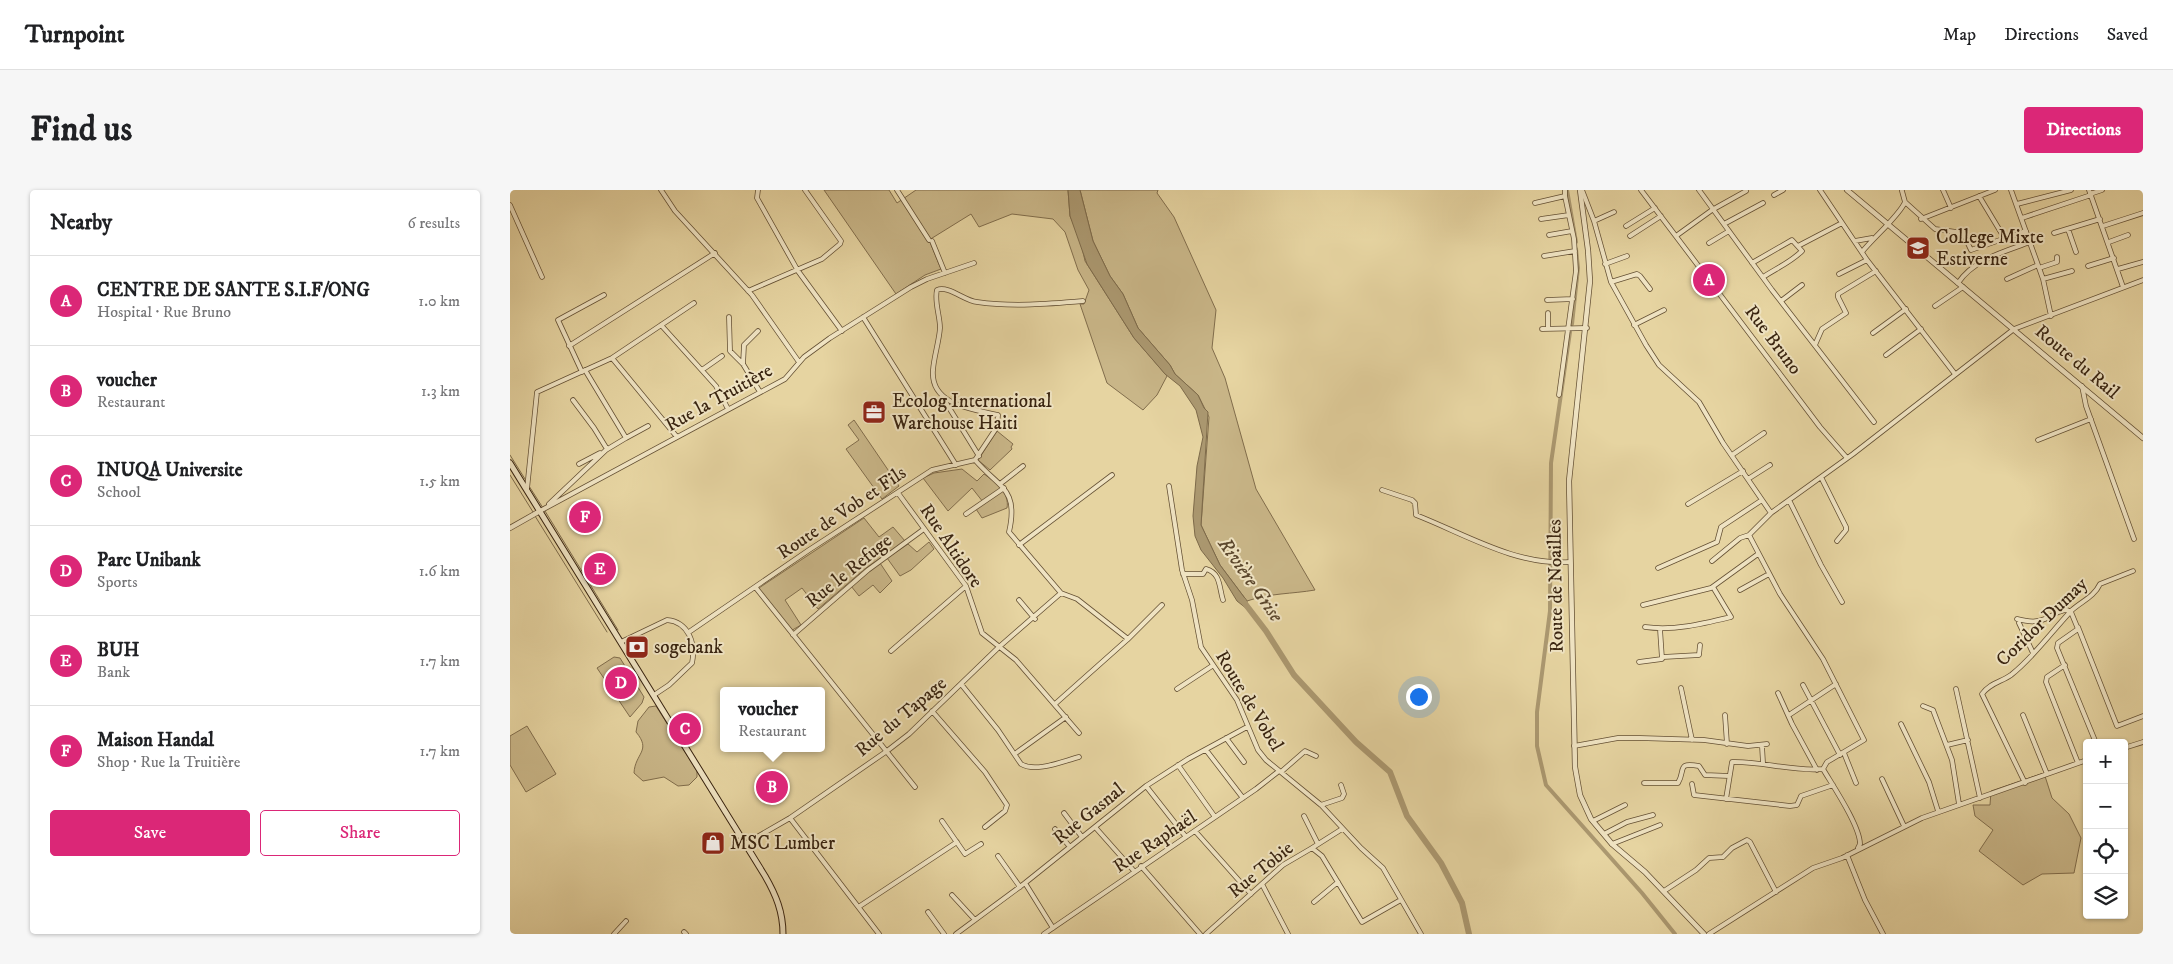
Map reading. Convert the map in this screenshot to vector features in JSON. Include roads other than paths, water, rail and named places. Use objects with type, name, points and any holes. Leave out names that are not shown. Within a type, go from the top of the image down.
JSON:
[{"type":"main road","points":[[510,463],[541,510],[776,894],[783,934]]},
{"type":"street","points":[[661,190],[675,211],[748,291],[798,362]]},
{"type":"street","points":[[758,190],[757,198],[798,271],[842,331]]},
{"type":"street","points":[[748,291],[822,259],[841,243],[805,190]]},
{"type":"street","points":[[897,190],[930,241],[945,273]]},
{"type":"street","points":[[1559,394],[1576,271],[1576,251],[1565,190]]},
{"type":"street","points":[[1581,190],[1594,222],[1611,282],[1634,325],[1659,364],[1699,402],[1771,513]]},
{"type":"street","name":"Route de Noailles","points":[[1581,190],[1589,274],[1587,328],[1569,481],[1575,767],[1580,795],[1592,821],[1612,844],[1646,872],[1704,934]]},
{"type":"street","name":"Rue Bruno","points":[[1641,190],[1820,427],[1847,458]]},
{"type":"street","points":[[1699,190],[1712,210],[1874,422]]},
{"type":"street","points":[[1774,195],[1782,190]]},
{"type":"street","points":[[1820,190],[1867,260],[1955,374]]},
{"type":"street","name":"Route du Rail","points":[[1847,190],[2143,438]]},
{"type":"street","points":[[1901,190],[1905,202],[1922,219],[1934,229],[1963,233],[1972,250],[2026,231]]},
{"type":"street","points":[[1942,190],[1951,208]]},
{"type":"street","points":[[1922,219],[1995,190]]},
{"type":"street","points":[[2011,190],[2043,279],[2051,316]]},
{"type":"street","points":[[2017,204],[2071,190]]},
{"type":"street","points":[[2022,218],[2102,190]]},
{"type":"street","points":[[1676,236],[1712,210],[1746,191]]},
{"type":"street","points":[[2090,193],[2109,242],[2123,286]]},
{"type":"street","points":[[1535,202],[1565,196]]},
{"type":"street","points":[[1979,196],[2005,239]]},
{"type":"street","points":[[1862,252],[1886,224],[1899,214],[1905,202]]},
{"type":"street","points":[[1724,224],[1763,203]]},
{"type":"street","points":[[510,204],[542,277]]},
{"type":"street","points":[[1626,226],[1655,208]]},
{"type":"street","points":[[1594,222],[1614,212]]},
{"type":"street","points":[[2103,226],[2143,213]]},
{"type":"street","points":[[1542,219],[1569,215]]},
{"type":"street","points":[[1630,236],[1661,216]]},
{"type":"street","points":[[2054,234],[2100,219]]},
{"type":"street","points":[[1798,246],[1842,223]]},
{"type":"street","points":[[2068,229],[2076,252]]},
{"type":"street","points":[[1549,235],[1572,231]]},
{"type":"street","points":[[1709,243],[1729,231]]},
{"type":"street","points":[[2109,242],[2128,235]]},
{"type":"street","points":[[1855,242],[1873,238]]},
{"type":"street","points":[[1752,263],[1792,240],[1798,246],[1802,252],[1793,261],[1783,264],[1763,277]]},
{"type":"street","points":[[1958,283],[1968,270],[1978,263],[2030,242]]},
{"type":"street","points":[[1544,256],[1576,251]]},
{"type":"street","points":[[568,346],[715,253]]},
{"type":"street","points":[[1605,264],[1627,256]]},
{"type":"street","points":[[2007,279],[2038,267],[2058,262],[2057,257]]},
{"type":"street","points":[[2088,266],[2114,258]]},
{"type":"street","points":[[1839,274],[1867,260]]},
{"type":"street","points":[[2118,269],[2143,262]]},
{"type":"street","name":"Rue la Truitière","points":[[541,510],[785,379],[798,362],[842,331],[927,279],[974,263]]},
{"type":"street","points":[[1815,345],[1822,329],[1846,314],[1838,294],[1876,271]]},
{"type":"street","points":[[2043,279],[2072,271]]},
{"type":"street","points":[[1611,282],[1637,274],[1650,289]]},
{"type":"street","points":[[1712,561],[1740,538],[1749,535],[1771,513],[1847,458],[2014,329],[2143,280]]},
{"type":"street","points":[[1781,301],[1802,285]]},
{"type":"street","points":[[1935,306],[1963,287]]},
{"type":"street","points":[[1083,301],[1039,305],[978,302],[944,288],[937,290],[940,329],[932,372],[934,383],[939,394],[943,397],[956,405],[998,415],[997,427],[975,460],[1002,486],[1010,499],[1013,513],[1009,532],[1061,593],[1077,599],[1128,639]]},
{"type":"street","points":[[604,295],[558,320],[568,346],[626,438]]},
{"type":"street","points":[[1547,300],[1573,299]]},
{"type":"street","points":[[527,489],[537,392],[612,358],[694,303]]},
{"type":"street","points":[[1873,333],[1906,309]]},
{"type":"street","points":[[1634,325],[1664,310]]},
{"type":"street","points":[[1548,313],[1548,329]]},
{"type":"street","points":[[729,317],[730,351],[743,364],[760,392]]},
{"type":"street","points":[[863,317],[956,465]]},
{"type":"street","points":[[661,325],[716,386],[728,409]]},
{"type":"street","points":[[1542,329],[1587,328]]},
{"type":"street","points":[[1886,354],[1921,329]]},
{"type":"street","points":[[743,364],[744,345],[758,332]]},
{"type":"street","points":[[702,370],[722,356]]},
{"type":"street","points":[[612,358],[677,437]]},
{"type":"street","points":[[2082,386],[2091,419],[2134,539]]},
{"type":"street","points":[[943,397],[979,456]]},
{"type":"street","points":[[573,400],[594,428],[606,449]]},
{"type":"street","points":[[2038,440],[2091,419]]},
{"type":"street","points":[[579,464],[648,426]]},
{"type":"street","points":[[1732,455],[1764,433]]},
{"type":"street","points":[[510,528],[541,510],[606,449]]},
{"type":"street","name":"Route de Vob et Fils","points":[[689,632],[809,550],[932,470],[975,460]]},
{"type":"street","points":[[1748,479],[1770,465]]},
{"type":"street","points":[[966,514],[1002,486],[1023,466]]},
{"type":"street","points":[[1688,504],[1743,471]]},
{"type":"street","points":[[1019,545],[1112,475]]},
{"type":"street","points":[[1821,477],[1846,527],[1846,530],[1837,540]]},
{"type":"street","name":"Route de Vobel","points":[[1169,486],[1183,574],[1201,648],[1237,700],[1258,750],[1266,760],[1321,805],[1342,829],[1383,868],[1421,934]]},
{"type":"street","points":[[1382,490],[1412,500],[1415,503],[1416,515],[1496,549],[1547,563],[1570,562]]},
{"type":"street","name":"Rue Altidore","points":[[898,492],[966,586],[982,633],[1016,660],[1078,733]]},
{"type":"street","points":[[1658,568],[1716,542],[1720,528],[1762,500]]},
{"type":"street","points":[[1789,500],[1821,566],[1842,602]]},
{"type":"street","name":"Rue le Refuge","points":[[793,635],[868,570],[924,529]]},
{"type":"street","points":[[1749,535],[1768,574],[1836,684],[1864,740],[1827,762],[1823,769]]},
{"type":"street","points":[[1643,606],[1714,587],[1758,554]]},
{"type":"street","points":[[1183,574],[1203,574],[1206,569],[1211,570],[1219,579],[1224,600]]},
{"type":"street","name":"Coridor Dumay","points":[[2025,783],[1982,694],[1999,680],[2010,676],[2071,612],[2091,597],[2100,584],[2133,570]]},
{"type":"street","points":[[1740,590],[1768,574]]},
{"type":"street","points":[[891,651],[966,586]]},
{"type":"street","points":[[1645,627],[1660,629],[1731,617],[1714,587]]},
{"type":"street","points":[[756,588],[915,787]]},
{"type":"street","name":"Rue du Tapage","points":[[745,844],[790,818],[887,751],[999,647],[1035,618],[1061,593]]},
{"type":"street","points":[[1019,600],[1035,618]]},
{"type":"street","points":[[1055,704],[1128,639],[1162,605]]},
{"type":"street","points":[[2033,653],[2018,622],[2030,622],[2049,617],[2060,611],[2067,610],[2071,612],[2116,724],[2118,726],[2143,716]]},
{"type":"street","points":[[621,642],[667,620],[674,620],[689,632],[694,645],[692,663],[654,695]]},
{"type":"street","points":[[2021,629],[2030,622]]},
{"type":"street","points":[[2078,627],[2076,631],[2057,645],[2094,739]]},
{"type":"street","points":[[1660,629],[1663,657]]},
{"type":"street","points":[[1639,662],[1661,660],[1663,657],[1699,655],[1700,646]]},
{"type":"street","points":[[1177,689],[1212,666]]},
{"type":"street","points":[[2065,666],[2047,678],[2046,682],[2078,763]]},
{"type":"street","points":[[960,684],[1016,754],[1021,764],[1035,767],[1078,756]]},
{"type":"street","points":[[1789,715],[1836,684]]},
{"type":"street","points":[[1803,685],[1856,783]]},
{"type":"street","points":[[1681,688],[1692,740]]},
{"type":"street","points":[[1956,689],[1980,798]]},
{"type":"street","points":[[1778,693],[1792,724],[1817,770]]},
{"type":"street","points":[[1923,706],[1933,710],[1947,745],[1955,775],[1959,804]]},
{"type":"street","points":[[932,711],[985,772],[1007,805],[1005,811],[984,827]]},
{"type":"street","points":[[1725,715],[1727,744]]},
{"type":"street","points":[[2023,715],[2048,774]]},
{"type":"street","points":[[1016,754],[1066,718]]},
{"type":"street","points":[[1901,724],[1929,782],[1938,811]]},
{"type":"street","name":"Rue Gasnal","points":[[956,934],[1020,887],[1146,786],[1178,765],[1247,726]]},
{"type":"street","points":[[1226,738],[1244,762]]},
{"type":"street","points":[[1574,746],[1618,738],[1692,740],[1762,746],[1767,744]]},
{"type":"street","points":[[1947,745],[1968,740]]},
{"type":"street","points":[[2128,747],[2143,742]]},
{"type":"street","points":[[1762,746],[1763,763]]},
{"type":"street","points":[[1206,750],[1243,798]]},
{"type":"street","name":"Rue Raphaël","points":[[1044,934],[1280,772],[1305,750],[1316,756]]},
{"type":"street","points":[[1709,934],[1814,868],[1847,855],[1904,826],[1938,811],[2025,783],[2083,761]]},
{"type":"street","points":[[1726,799],[1728,776],[1732,762],[1823,769]]},
{"type":"street","points":[[1178,765],[1215,817]]},
{"type":"street","points":[[1644,783],[1679,782],[1683,767],[1686,765],[1699,766],[1705,775],[1728,776]]},
{"type":"street","points":[[1823,769],[1841,796],[1860,840],[1856,850]]},
{"type":"street","points":[[1882,778],[1904,826]]},
{"type":"street","points":[[1692,784],[1693,794],[1796,806],[1801,796],[1833,785]]},
{"type":"street","points":[[1321,805],[1342,798],[1344,794],[1341,785]]},
{"type":"street","points":[[1146,786],[1186,838]]},
{"type":"street","points":[[1592,821],[1625,805]]},
{"type":"street","points":[[1064,813],[1082,837]]},
{"type":"street","points":[[1604,834],[1627,822],[1653,814]]},
{"type":"street","points":[[1304,816],[1318,844]]},
{"type":"street","points":[[790,818],[860,906],[879,934]]},
{"type":"street","points":[[942,821],[966,854],[981,844]]},
{"type":"street","points":[[1612,844],[1660,824]]},
{"type":"street","points":[[1095,827],[1134,871]]},
{"type":"street","points":[[1055,829],[1070,847]]},
{"type":"street","points":[[1312,848],[1342,829]]},
{"type":"street","points":[[1195,831],[1251,894]]},
{"type":"street","points":[[1664,891],[1696,870],[1709,858],[1723,857],[1732,848],[1747,840],[1750,842],[1776,892]]},
{"type":"street","points":[[860,906],[957,842]]},
{"type":"street","name":"Rue Tobie","points":[[1210,933],[1294,856],[1312,848],[1322,856],[1362,922],[1399,901]]},
{"type":"street","points":[[1847,855],[1883,934]]},
{"type":"street","points":[[998,856],[1020,887]]},
{"type":"street","points":[[1141,866],[1200,934]]},
{"type":"street","points":[[1314,902],[1338,882]]},
{"type":"street","points":[[1025,883],[1053,928]]},
{"type":"street","points":[[1262,884],[1288,934]]},
{"type":"street","points":[[952,895],[975,920]]},
{"type":"street","points":[[928,912],[944,934]]},
{"type":"street","points":[[614,934],[626,921]]},
{"type":"waterway","points":[[1567,190],[1576,242]]},
{"type":"waterway","points":[[1572,324],[1578,268],[1576,249]]},
{"type":"waterway","points":[[1570,332],[1551,463],[1550,611],[1537,712],[1537,746],[1546,785],[1642,893],[1675,934]]},
{"type":"waterway","points":[[510,455],[525,479]]},
{"type":"waterway","points":[[510,475],[533,512]]},
{"type":"waterway","points":[[529,486],[543,508]]},
{"type":"waterway","points":[[545,511],[618,630]]},
{"type":"waterway","points":[[535,516],[607,632]]},
{"type":"waterway","name":"Rivière Grise","points":[[1243,601],[1266,631],[1294,675],[1356,742],[1390,772],[1407,816],[1441,863],[1462,903],[1469,934]]},
{"type":"place","name":"College Mixte Estiverne","points":[[1918,248]]},
{"type":"place","name":"CENTRE DE SANTE S.I.F/ONG","points":[[1709,280]]},
{"type":"place","name":"Ecolog International Warehouse Haiti","points":[[874,412]]},
{"type":"place","name":"Maison Handal","points":[[585,517]]},
{"type":"place","name":"BUH","points":[[600,569]]},
{"type":"place","name":"sogebank","points":[[637,647]]},
{"type":"place","name":"Parc Unibank","points":[[621,683]]},
{"type":"place","name":"INUQA Universite","points":[[685,729]]},
{"type":"place","name":"voucher","points":[[772,787]]},
{"type":"place","name":"MSC Lumber","points":[[713,843]]}]
